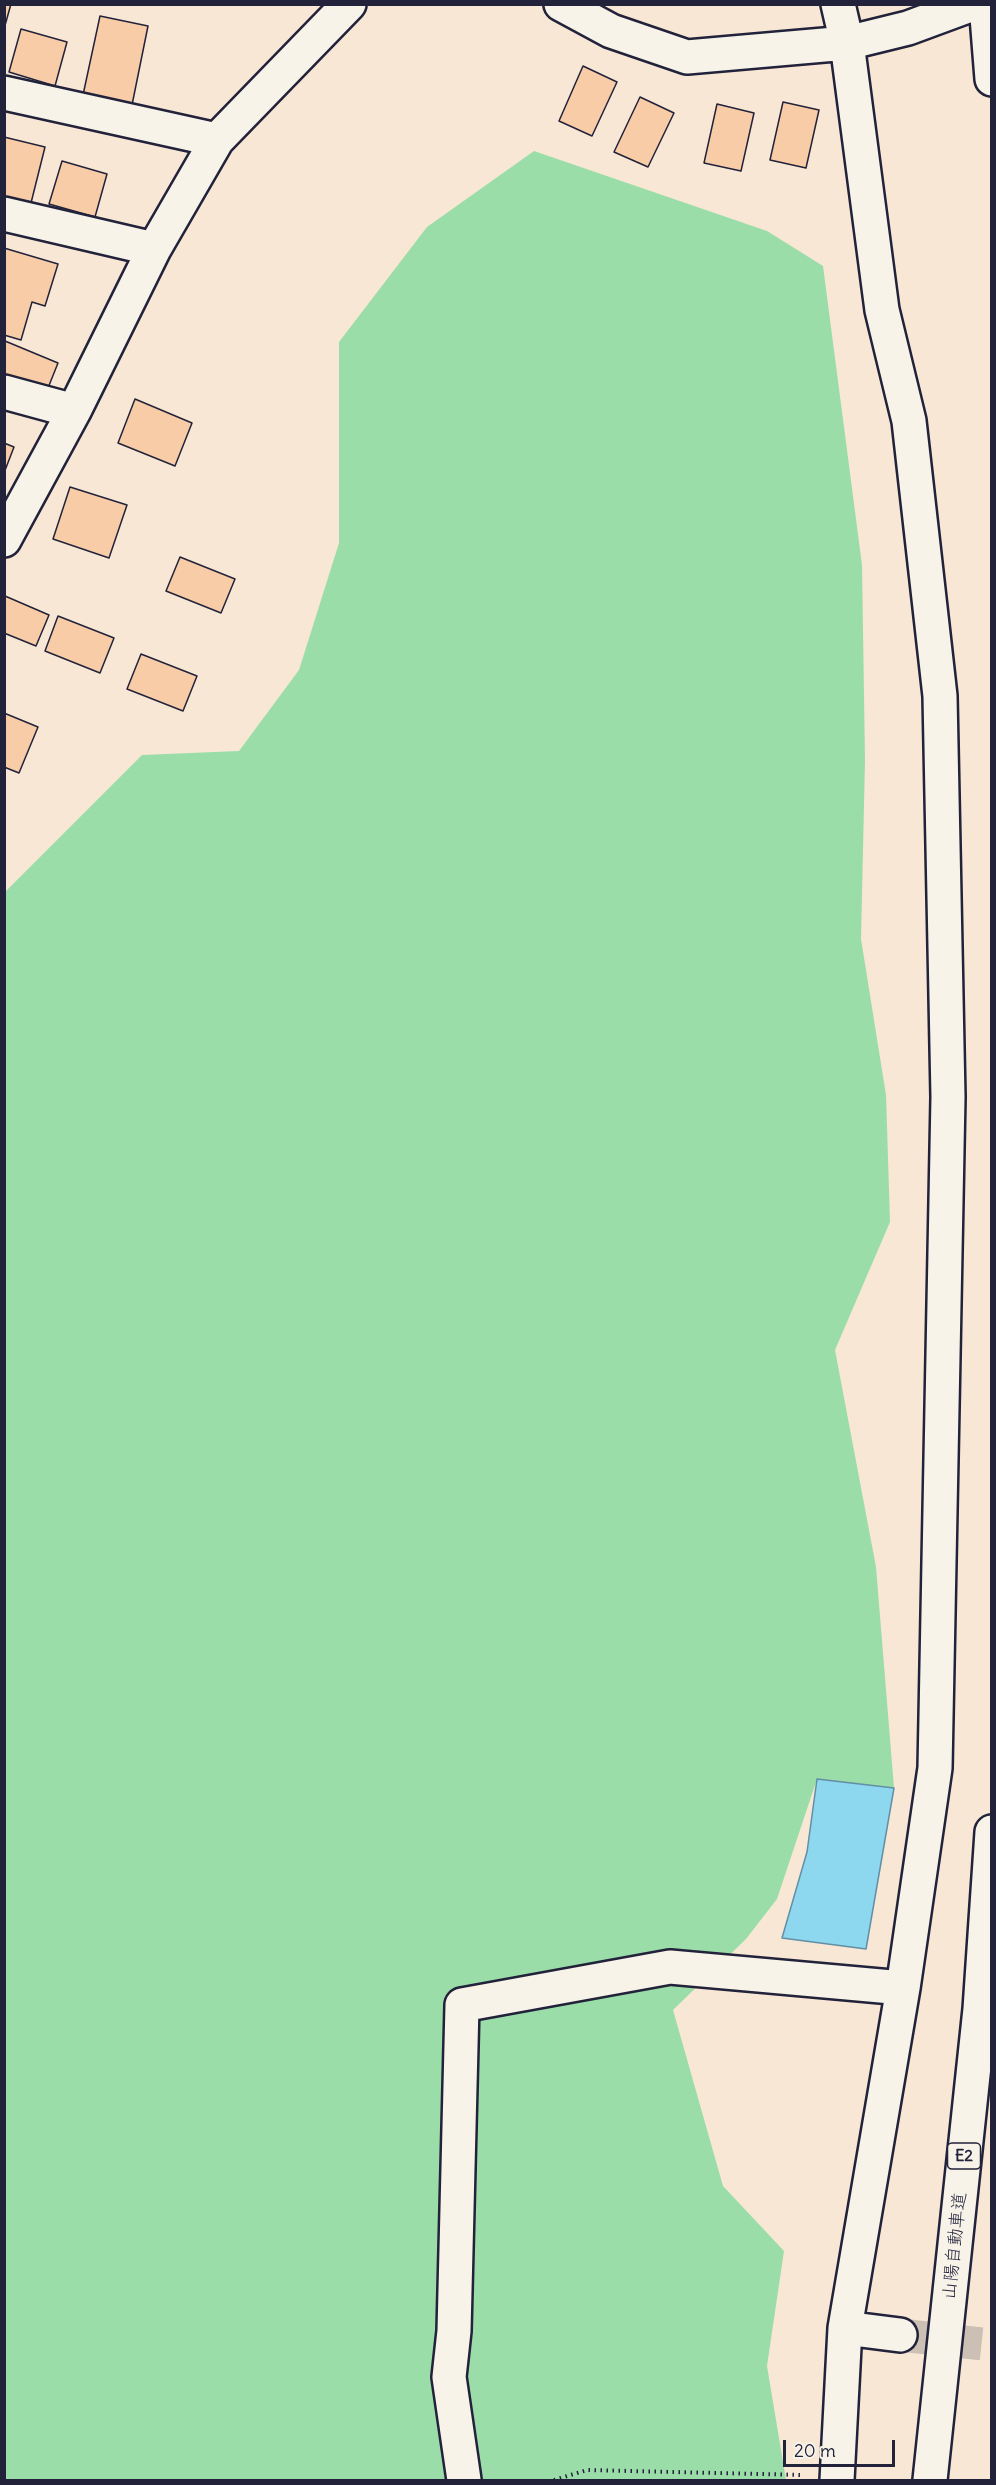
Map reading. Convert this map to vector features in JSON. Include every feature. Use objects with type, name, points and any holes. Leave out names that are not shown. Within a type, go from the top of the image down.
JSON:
[{"type":"main road","points":[[9,521],[74,411],[154,249],[217,140],[350,4]]},
{"type":"main road","points":[[561,4],[610,31],[687,57],[847,43],[908,28],[973,4]]},
{"type":"main road","points":[[837,2478],[845,2328],[903,1988],[935,1768],[948,1097],[940,696],[909,421],[882,310],[847,43],[838,4]]},
{"type":"main road","points":[[986,4],[992,79]]},
{"type":"main road","points":[[4,93],[217,140]]},
{"type":"main road","points":[[4,213],[154,249]]},
{"type":"main road","points":[[4,392],[74,411]]},
{"type":"main road","name":"山陽自動車道","points":[[930,2481],[980,2009],[992,1832]]},
{"type":"main road","points":[[464,2481],[449,2377],[454,2331],[462,2005],[670,1968],[903,1988]]},
{"type":"main road","points":[[845,2328],[900,2335]]},
{"type":"path","points":[[554,2481],[587,2470],[837,2478]]},
{"type":"green space","points":[[534,151],[767,231],[823,266],[862,565],[865,760],[861,939],[886,1095],[890,1222],[835,1350],[876,1567],[894,1788],[817,1779],[777,1899],[746,1939],[673,2010],[723,2186],[784,2251],[767,2366],[786,2480],[5,2480],[5,892],[142,755],[239,751],[299,670],[339,543],[339,342],[427,227]]},
{"type":"water","points":[[817,1779],[894,1788],[866,1949],[782,1938],[807,1852]]},
{"type":"building","points":[[4,4],[11,4],[4,29]]},
{"type":"building","points":[[100,16],[148,26],[132,105],[83,95]]},
{"type":"building","points":[[21,29],[67,42],[55,86],[9,72]]},
{"type":"building","points":[[583,66],[617,82],[592,136],[559,121]]},
{"type":"building","points":[[640,97],[674,113],[648,167],[614,152]]},
{"type":"building","points":[[783,102],[819,110],[806,168],[770,160]]},
{"type":"building","points":[[717,104],[754,113],[741,171],[704,163]]},
{"type":"building","points":[[4,137],[45,147],[31,203],[4,196]]},
{"type":"building","points":[[62,161],[107,174],[95,217],[49,204]]},
{"type":"building","points":[[4,248],[58,264],[45,306],[32,302],[21,340],[4,335]]},
{"type":"building","points":[[5,341],[58,363],[46,393],[4,376]]},
{"type":"building","points":[[135,399],[192,423],[175,466],[118,443]]},
{"type":"building","points":[[4,443],[14,447],[4,473]]},
{"type":"building","points":[[70,487],[127,505],[109,558],[53,539]]},
{"type":"building","points":[[180,557],[235,579],[221,613],[166,591]]},
{"type":"building","points":[[5,596],[49,615],[36,646],[4,633]]},
{"type":"building","points":[[58,616],[114,638],[100,673],[45,651]]},
{"type":"building","points":[[141,654],[197,676],[183,711],[127,689]]},
{"type":"building","points":[[4,713],[38,727],[19,773],[4,767]]},
{"type":"tunnel","points":[[900,2335],[992,2345]]}]
